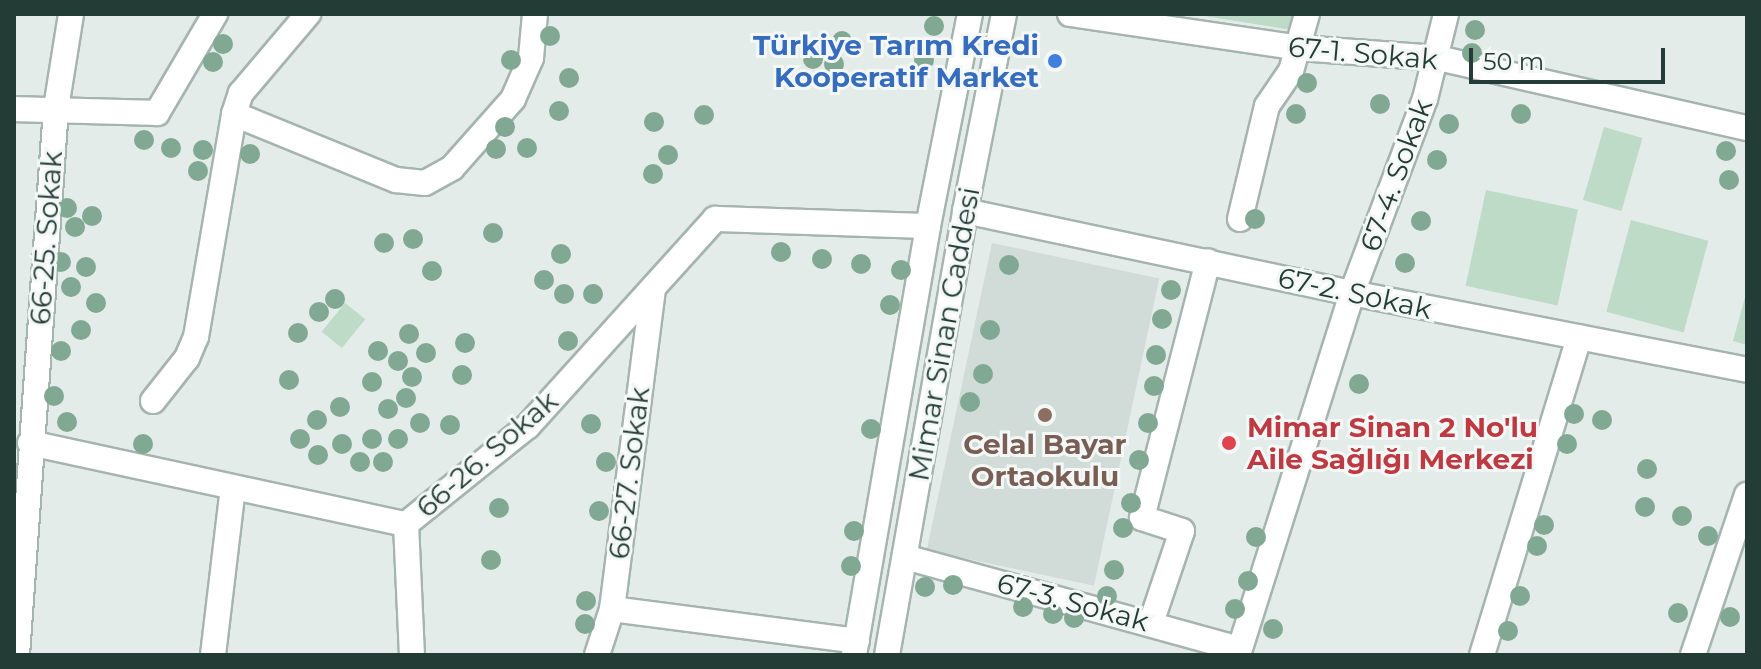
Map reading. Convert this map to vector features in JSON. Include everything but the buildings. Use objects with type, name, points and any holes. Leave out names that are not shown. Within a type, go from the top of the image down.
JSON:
[{"type":"street","name":"66-25. Sokak","points":[[17,655],[56,108],[71,14]]},
{"type":"street","points":[[14,109],[157,113],[215,14]]},
{"type":"street","points":[[153,401],[174,376],[196,337],[234,114],[241,93],[308,14]]},
{"type":"street","points":[[234,114],[396,180],[425,183],[452,168],[513,99],[531,58],[535,14]]},
{"type":"street","name":"Mimar Sinan Caddesi","points":[[855,648],[928,226],[970,14]]},
{"type":"street","name":"Mimar Sinan Caddesi","points":[[887,655],[965,211],[1004,14]]},
{"type":"street","name":"67-1. Sokak","points":[[1070,14],[1299,48],[1438,58],[1747,128]]},
{"type":"street","points":[[1240,219],[1267,106],[1291,71],[1307,14]]},
{"type":"street","name":"67-4. Sokak","points":[[1238,652],[1352,293],[1415,128],[1438,58],[1446,14]]},
{"type":"street","name":"67-2. Sokak","points":[[965,211],[1352,293],[1747,370]]},
{"type":"street","name":"66-26. Sokak","points":[[30,443],[406,524],[528,426],[715,219],[928,226]]},
{"type":"street","points":[[1151,623],[1182,531],[1142,518],[1208,261]]},
{"type":"street","name":"66-27. Sokak","points":[[597,655],[612,609],[653,289]]},
{"type":"street","points":[[1482,655],[1579,338]]},
{"type":"street","points":[[213,655],[233,488]]},
{"type":"street","points":[[1693,655],[1747,495]]},
{"type":"street","points":[[406,524],[412,655]]},
{"type":"street","name":"67-3. Sokak","points":[[905,557],[1151,623],[1238,652]]},
{"type":"street","points":[[612,609],[855,648]]},
{"type":"shaded area","name":"Celal Bayar Ortaokulu","points":[[992,243],[1159,279],[1094,586],[927,550]]},
{"type":"green space","points":[[1192,14],[1296,14],[1292,30]]},
{"type":"green space","points":[[1604,127],[1642,138],[1622,211],[1583,200]]},
{"type":"green space","points":[[1486,190],[1578,210],[1558,305],[1466,286]]},
{"type":"green space","points":[[1631,220],[1708,241],[1684,332],[1606,312]]},
{"type":"green space","points":[[1747,290],[1747,345],[1733,341]]},
{"type":"green space","points":[[345,303],[365,319],[342,348],[322,332]]},
{"type":"place","name":"Türkiye Tarım Kredi Kooperatif Market","points":[[1055,61]]},
{"type":"place","name":"Celal Bayar Ortaokulu","points":[[1045,415]]},
{"type":"place","name":"Mimar Sinan 2 No'lu Aile Sağlığı Merkezi","points":[[1229,443]]}]
